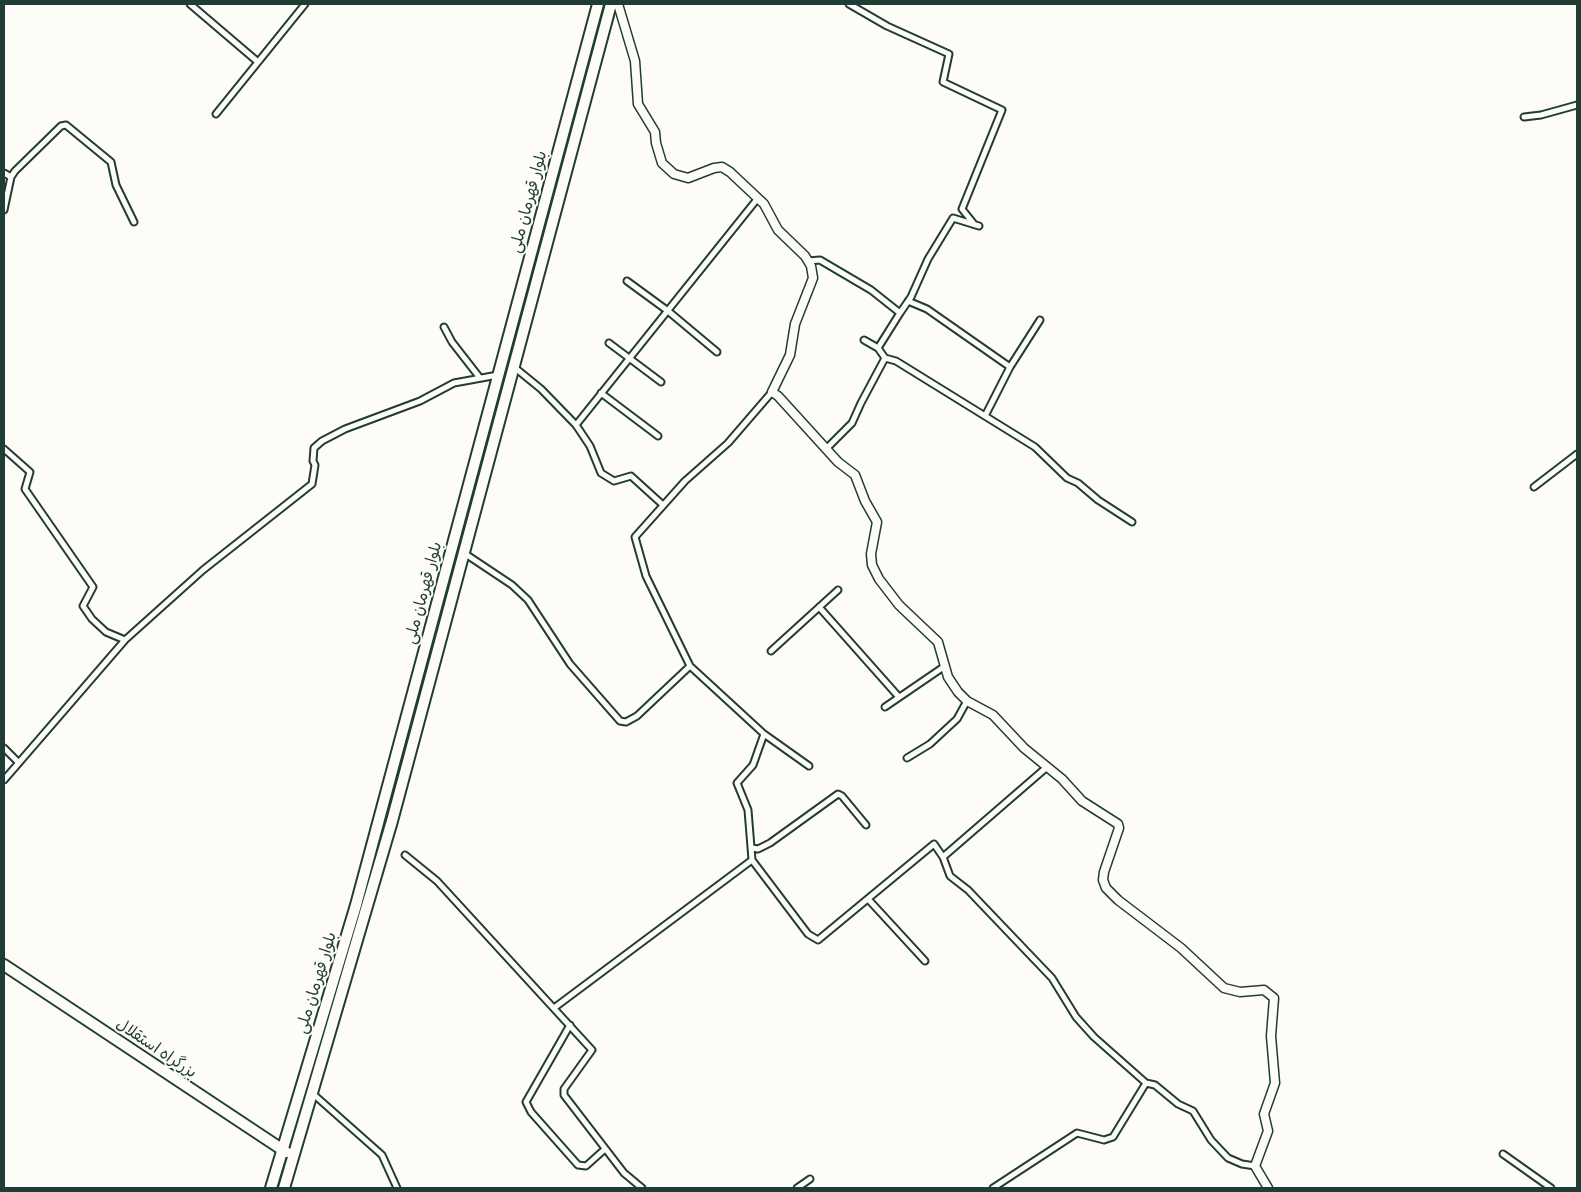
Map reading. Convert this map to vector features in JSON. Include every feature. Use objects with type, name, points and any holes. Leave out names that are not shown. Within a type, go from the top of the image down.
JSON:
[{"type":"highway","name":"بلوار قهرمان ملی","points":[[271,1188],[356,905],[598,4]]},
{"type":"highway","name":"بلوار قهرمان ملی","points":[[284,1188],[392,821],[611,4]]},
{"type":"highway","name":"بزرگراه استقلال","points":[[4,965],[281,1151],[293,1154]]},
{"type":"street","points":[[190,4],[258,62]]},
{"type":"street","points":[[216,114],[305,4]]},
{"type":"street","points":[[618,4],[635,61],[638,104],[655,132],[656,144],[662,163],[674,174],[688,178],[714,168],[722,167],[764,204],[778,230],[811,266],[813,278],[795,324],[790,355],[772,392],[728,443],[685,481],[635,537],[646,576],[690,666],[764,734],[809,766]]},
{"type":"street","points":[[849,4],[887,26],[949,54],[943,82],[1002,110],[962,209],[977,225],[953,218],[928,260],[908,301],[878,348]]},
{"type":"street","points":[[1524,117],[1541,115],[1577,105]]},
{"type":"street","points":[[4,210],[11,178],[15,170],[53,133],[61,126],[66,125],[111,162],[116,185],[134,222]]},
{"type":"street","points":[[4,173],[11,178]]},
{"type":"street","points":[[576,425],[758,198]]},
{"type":"street","points":[[808,261],[820,260],[871,290],[900,313]]},
{"type":"street","points":[[627,282],[668,311],[717,352]]},
{"type":"street","points":[[908,301],[927,309],[1010,367]]},
{"type":"street","points":[[985,416],[1010,367],[1040,320]]},
{"type":"street","points":[[444,327],[452,342],[480,378]]},
{"type":"street","points":[[864,340],[878,348],[885,358]]},
{"type":"street","points":[[609,343],[661,382]]},
{"type":"street","points":[[826,449],[852,423],[860,403],[885,358]]},
{"type":"street","points":[[885,358],[896,361],[1035,446],[1067,478],[1078,483],[1098,500],[1132,522]]},
{"type":"street","points":[[514,367],[541,389],[576,425],[590,446],[601,473],[614,481],[631,476],[663,504]]},
{"type":"street","points":[[4,780],[125,640],[203,570],[312,484],[315,465],[313,461],[314,448],[322,441],[345,429],[420,401],[454,383],[498,375]]},
{"type":"street","points":[[772,392],[778,396],[826,449],[855,475],[864,501],[877,522],[871,554],[872,566],[899,605],[938,642],[948,677],[967,701],[993,716],[1024,748],[1062,779],[1082,801],[1118,824],[1119,828],[1104,872],[1103,880],[1106,888],[1118,900],[1181,948],[1224,988],[1240,992],[1264,990],[1274,998],[1271,1036],[1276,1084],[1264,1114],[1268,1131],[1256,1166],[1268,1188]]},
{"type":"street","points":[[601,393],[658,436]]},
{"type":"street","points":[[4,449],[30,472],[25,489],[93,587],[83,606],[92,619],[106,632],[125,640]]},
{"type":"street","points":[[1534,487],[1577,454]]},
{"type":"street","points":[[464,553],[512,585],[528,600],[570,664],[620,721],[626,722],[637,716],[690,666]]},
{"type":"street","points":[[771,651],[838,590]]},
{"type":"street","points":[[819,607],[898,696]]},
{"type":"street","points":[[885,707],[898,696],[944,666]]},
{"type":"street","points":[[907,758],[930,744],[957,719],[967,701]]},
{"type":"street","points":[[764,734],[753,765],[737,783],[748,810],[748,834],[752,848],[752,860],[808,934],[818,940],[934,844],[943,858],[950,876],[980,902],[1052,978],[1076,1017],[1146,1083],[1155,1085],[1178,1104],[1193,1112],[1210,1140],[1228,1158],[1242,1164],[1256,1166]]},
{"type":"street","points":[[4,748],[19,763]]},
{"type":"street","points":[[943,858],[1047,767]]},
{"type":"street","points":[[752,848],[758,849],[770,842],[838,794],[842,796],[866,825]]},
{"type":"street","points":[[405,855],[437,881],[592,1050],[564,1089],[564,1095],[624,1173],[642,1188]]},
{"type":"street","points":[[554,1008],[752,860]]},
{"type":"street","points":[[868,899],[924,961]]},
{"type":"street","points":[[570,1025],[526,1102],[531,1112],[578,1165],[586,1166],[605,1149]]},
{"type":"street","points":[[993,1188],[1078,1133],[1104,1140],[1113,1137],[1146,1083]]},
{"type":"street","points":[[311,1093],[382,1155],[397,1188]]},
{"type":"street","points":[[1503,1154],[1551,1188]]},
{"type":"street","points":[[797,1188],[810,1179]]}]
